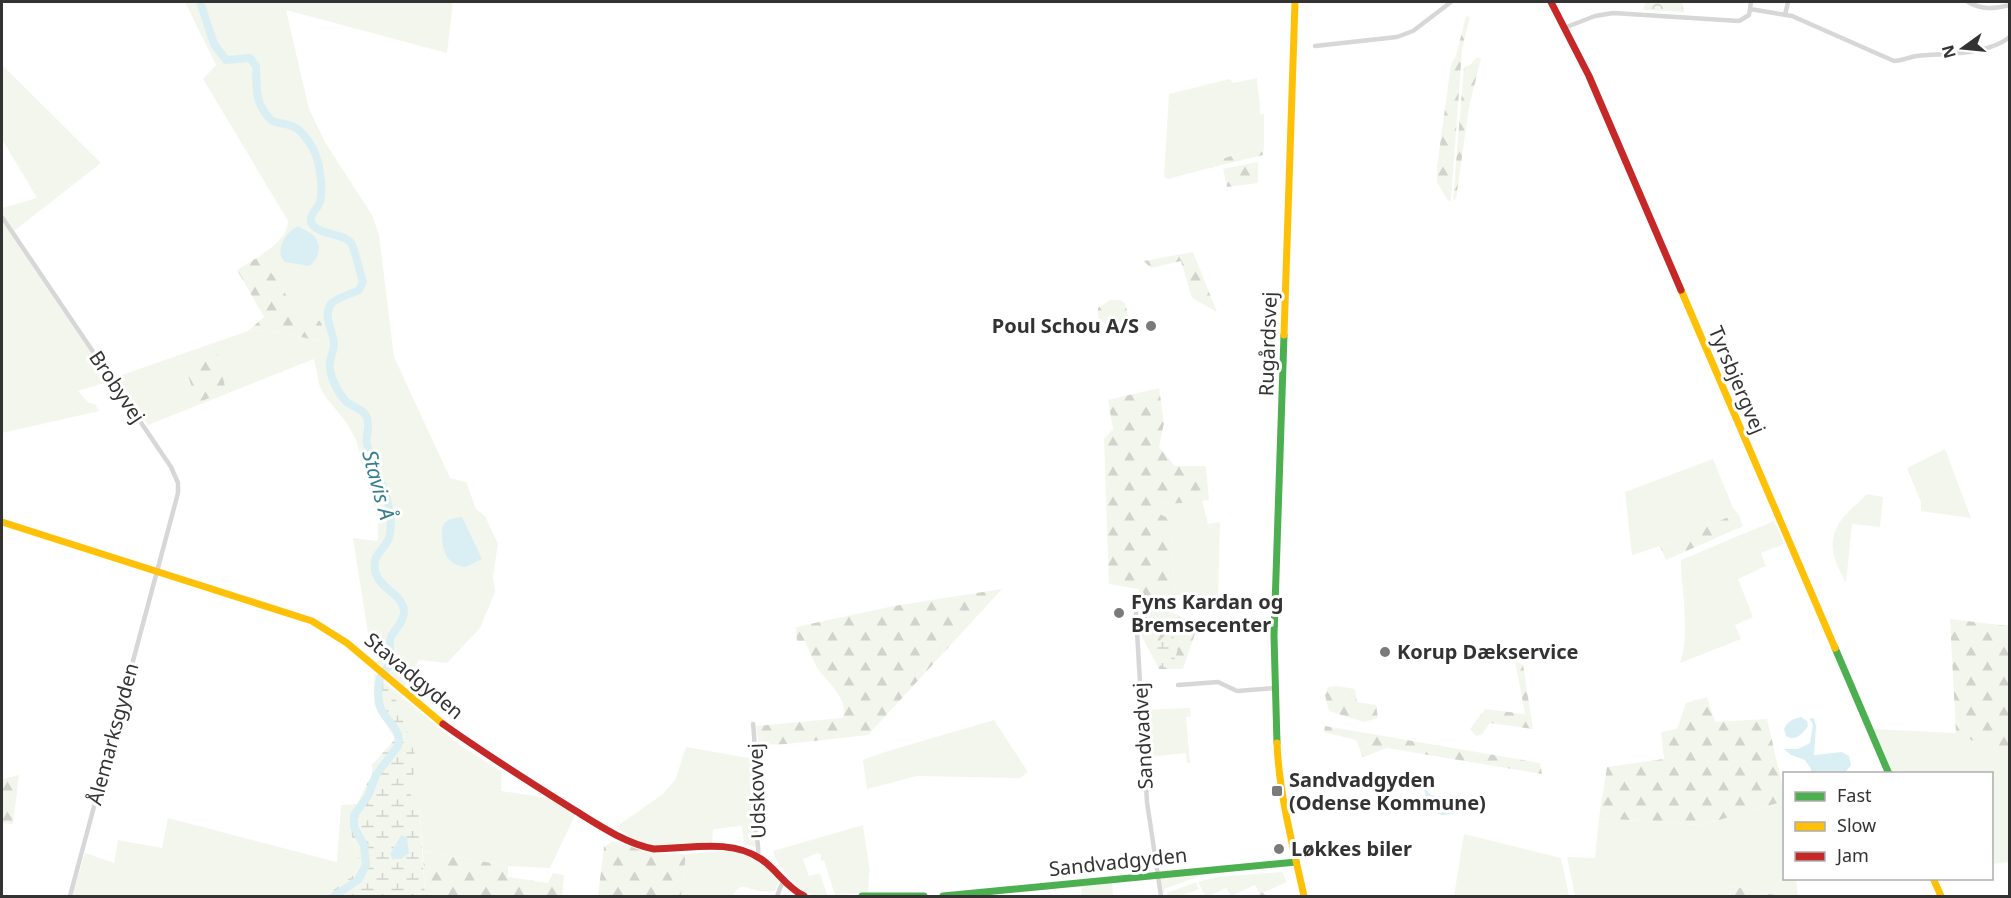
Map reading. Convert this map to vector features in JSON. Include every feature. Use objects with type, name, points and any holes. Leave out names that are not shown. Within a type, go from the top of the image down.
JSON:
[{"type":"street","name":"Rugårdsvej","points":[[1294,2],[1287,278],[1275,591],[1275,688],[1278,764],[1304,897]]},
{"type":"street","points":[[1315,46],[1405,35],[1451,2]]},
{"type":"street","name":"Tyrsbjergvej","points":[[1551,2],[1589,76],[1888,772]]},
{"type":"street","points":[[1564,28],[1613,12],[1735,21],[1745,18],[1751,2]]},
{"type":"street","points":[[1785,15],[1788,2]]},
{"type":"street","points":[[1968,2],[1986,8],[2010,5]]},
{"type":"street","points":[[1750,9],[1785,15],[1894,61],[1913,56],[1942,55],[1979,49],[1995,45],[2010,37]]},
{"type":"street","name":"Brobyvej","points":[[2,217],[176,475],[178,492],[157,571]]},
{"type":"street","name":"Stavadgyden","points":[[2,522],[312,621],[346,641],[440,722],[621,838],[654,849],[727,847],[746,851],[758,857],[783,881]]},
{"type":"street","name":"Ålemarksgyden","points":[[70,897],[157,571]]},
{"type":"street","name":"Sandvadvej","points":[[1135,597],[1147,802],[1161,897]]},
{"type":"street","points":[[1178,685],[1218,682],[1237,691],[1275,688]]},
{"type":"street","name":"Udskovvej","points":[[753,724],[756,747],[753,813],[759,845],[758,857]]},
{"type":"street","name":"Sandvadgyden","points":[[943,897],[1296,862]]},
{"type":"street","points":[[1933,880],[1941,897]]},
{"type":"street","points":[[777,897],[783,881],[804,897]]},
{"type":"street","points":[[862,897],[924,897]]},
{"type":"green space","points":[[185,2],[453,2],[447,53],[286,10],[309,109],[325,142],[372,215],[379,235],[394,357],[450,478],[466,482],[476,509],[485,516],[498,544],[493,576],[495,592],[480,628],[447,663],[419,660],[404,687],[376,661],[384,657],[383,646],[370,646],[353,538],[378,541],[378,522],[356,440],[346,422],[324,395],[319,384],[314,359],[148,425],[113,378],[248,331],[267,330],[325,342],[303,320],[260,256],[282,237],[288,221],[203,79],[216,65]]},
{"type":"green space","points":[[1646,2],[1682,2],[1684,12],[1643,10]]},
{"type":"green space","points":[[1466,16],[1470,17],[1462,50],[1451,200],[1448,201],[1437,182],[1437,167],[1451,65],[1456,56]]},
{"type":"green space","points":[[1476,58],[1481,58],[1469,107],[1456,199],[1453,200],[1464,67],[1470,65]]},
{"type":"green space","points":[[2,65],[101,163],[14,231],[2,212],[2,208],[37,198],[2,139]]},
{"type":"green space","points":[[1257,78],[1260,114],[1264,114],[1264,145],[1216,161],[1209,168],[1168,179],[1164,177],[1169,94],[1230,79],[1233,83]]},
{"type":"green space","points":[[1264,145],[1263,155],[1209,168],[1216,161]]},
{"type":"green space","points":[[1258,162],[1258,183],[1227,187],[1223,169]]},
{"type":"green space","points":[[2,221],[110,381],[78,391],[89,403],[95,404],[99,411],[2,433]]},
{"type":"green space","points":[[1193,252],[1217,312],[1192,298],[1181,261],[1151,268],[1144,261]]},
{"type":"green space","points":[[260,256],[303,320],[320,321],[324,330],[325,342],[267,330],[248,331],[264,317],[237,270]]},
{"type":"green space","points":[[1110,300],[1120,300],[1125,303],[1129,320],[1125,325],[1110,329],[1098,318],[1098,308]]},
{"type":"green space","points":[[216,347],[226,391],[197,403],[184,363]]},
{"type":"green space","points":[[1159,388],[1164,423],[1159,447],[1175,466],[1206,466],[1209,500],[1170,504],[1161,502],[1151,510],[1170,519],[1175,595],[1166,599],[1170,611],[1198,625],[1183,669],[1159,669],[1142,637],[1139,589],[1109,584],[1104,439],[1113,429],[1108,400]]},
{"type":"green space","points":[[1945,449],[1971,518],[1921,511],[1921,502],[1907,468]]},
{"type":"green space","points":[[1713,459],[1733,508],[1738,513],[1660,546],[1632,555],[1625,492]]},
{"type":"green space","points":[[1867,494],[1883,497],[1880,527],[1852,524],[1846,583],[1834,554],[1833,537],[1842,519]]},
{"type":"green space","points":[[1202,500],[1208,524],[1220,522],[1218,597],[1175,595],[1170,520],[1150,510],[1161,502],[1170,504]]},
{"type":"green space","points":[[1738,513],[1743,526],[1666,560],[1660,546]]},
{"type":"green space","points":[[1774,521],[1784,544],[1761,553],[1766,566],[1738,579],[1753,617],[1735,625],[1741,639],[1680,663],[1685,638],[1681,560]]},
{"type":"green space","points":[[1002,589],[868,735],[759,745],[756,726],[843,718],[844,710],[839,696],[815,664],[805,641],[797,641],[796,627],[894,606]]},
{"type":"green space","points":[[1950,619],[2009,626],[2009,757],[1956,733]]},
{"type":"green space","points":[[1166,634],[1172,635],[1177,644],[1176,656],[1167,668],[1161,666],[1155,656],[1160,640]]},
{"type":"green space","points":[[1515,661],[1523,665],[1533,729],[1490,723],[1482,734],[1476,736],[1470,729],[1485,709],[1525,714]]},
{"type":"green space","points":[[374,673],[392,689],[419,766],[406,785],[420,813],[425,896],[325,896],[354,875],[360,866],[348,822],[372,774],[372,765],[395,739],[374,704]],"holes":[[[399,838],[409,852],[392,859],[390,854]]]},
{"type":"green space","points":[[1328,687],[1355,689],[1357,702],[1376,705],[1378,718],[1364,722],[1329,711],[1325,695]]},
{"type":"green space","points":[[392,689],[460,745],[502,771],[501,791],[556,799],[576,813],[550,868],[508,866],[423,851],[420,813],[405,785]]},
{"type":"green space","points":[[1707,697],[1715,722],[1767,719],[1783,788],[1783,801],[1702,825],[1599,818],[1607,767],[1664,759],[1661,732],[1677,729],[1686,703]]},
{"type":"green space","points":[[1190,708],[1191,716],[1186,717],[1190,763],[1187,763],[1186,753],[1147,757],[1145,710]]},
{"type":"green space","points":[[994,720],[1028,772],[1020,778],[917,776],[867,789],[863,760]]},
{"type":"green space","points":[[1325,726],[1540,763],[1542,774],[1387,748],[1363,757],[1356,740],[1324,732]]},
{"type":"green space","points":[[1872,729],[1956,733],[2009,757],[2009,862],[1993,864],[1993,772],[1891,772]]},
{"type":"green space","points":[[686,747],[754,759],[750,805],[757,848],[744,844],[742,826],[713,829],[712,843],[673,846],[654,845],[633,839],[616,827],[663,794],[675,780]]},
{"type":"green space","points":[[19,775],[13,824],[2,823],[2,779]]},
{"type":"green space","points":[[1783,801],[1783,880],[1796,880],[1798,896],[1780,896],[1732,886],[1729,896],[1575,896],[1567,857],[1595,858],[1599,818],[1702,825]]},
{"type":"green space","points":[[358,804],[348,822],[360,866],[354,875],[325,896],[72,896],[85,853],[114,863],[118,840],[162,848],[168,818],[337,862],[341,805]]},
{"type":"green space","points":[[863,825],[870,872],[868,893],[835,895],[824,860],[821,861],[821,855],[818,853],[803,859],[809,876],[820,873],[827,895],[806,893],[799,888],[776,860],[773,851]]},
{"type":"green space","points":[[1464,834],[1561,858],[1569,896],[1454,896]]},
{"type":"green space","points":[[613,841],[650,853],[686,854],[681,896],[598,896],[604,847]]},
{"type":"green space","points":[[423,851],[508,866],[508,877],[548,883],[553,873],[564,875],[562,896],[425,896]]},
{"type":"green space","points":[[722,851],[739,853],[761,863],[779,881],[775,891],[741,887],[733,896],[681,896],[686,854]]},
{"type":"green space","points":[[1211,872],[1164,889],[1164,896],[1162,877]]},
{"type":"green space","points":[[1282,872],[1287,882],[1260,894],[1255,885],[1231,896],[1226,888],[1205,896],[1198,882],[1216,877]]},
{"type":"green space","points":[[1112,882],[1113,896],[1081,896],[1082,886]]},
{"type":"green space","points":[[1196,882],[1199,889],[1181,896],[1168,896],[1167,893]]},
{"type":"green space","points":[[1731,886],[1780,896],[1730,896]]},
{"type":"shaded area","points":[[298,226],[312,234],[318,242],[318,255],[309,266],[285,262],[280,253],[285,237]]},
{"type":"shaded area","points":[[462,517],[482,559],[466,567],[451,562],[444,549],[442,538],[442,527],[446,522]]},
{"type":"shaded area","points":[[1801,717],[1807,721],[1806,729],[1796,738],[1786,736],[1784,729],[1787,724]]},
{"type":"shaded area","points":[[1814,718],[1816,726],[1814,755],[1842,752],[1849,756],[1851,765],[1846,772],[1811,772],[1805,760],[1791,755],[1784,749],[1798,749],[1810,743],[1813,724],[1809,719]]},
{"type":"shaded area","points":[[1424,788],[1431,795],[1445,797],[1454,804],[1453,813],[1442,815],[1433,810],[1433,801],[1426,798]]},
{"type":"shaded area","points":[[401,835],[407,838],[409,853],[401,859],[392,859],[390,854]]},
{"type":"waterway","name":"Stavis Å","points":[[200,2],[214,44],[226,60],[250,58],[256,66],[258,97],[265,113],[273,121],[297,129],[315,152],[321,179],[321,192],[320,202],[312,214],[311,222],[318,229],[342,237],[351,243],[363,282],[359,290],[336,300],[329,309],[328,319],[334,339],[330,371],[341,396],[362,411],[367,418],[367,445],[387,499],[391,522],[390,533],[375,561],[376,574],[401,602],[404,613],[390,640],[390,663],[380,679],[378,697],[381,708],[395,728],[399,739],[398,746],[376,775],[368,796],[354,815],[354,827],[364,845],[366,865],[358,880],[334,896]]},
{"type":"traffic: fast","points":[[1277,743],[1274,636],[1284,335]]},
{"type":"traffic: fast","points":[[1835,648],[1888,772]]},
{"type":"traffic: fast","points":[[943,896],[1296,862]]},
{"type":"traffic: fast","points":[[862,896],[924,896]]},
{"type":"traffic: slow","points":[[1284,335],[1295,2]]},
{"type":"traffic: slow","points":[[1681,290],[1835,648]]},
{"type":"traffic: slow","points":[[2,522],[312,621],[347,643],[443,724]]},
{"type":"traffic: slow","points":[[1277,743],[1284,801],[1304,896]]},
{"type":"traffic: slow","points":[[1934,880],[1941,896]]},
{"type":"traffic: jam","points":[[1551,2],[1589,76],[1681,290]]},
{"type":"traffic: jam","points":[[443,724],[621,838],[654,849],[709,846],[749,853],[767,863],[792,888],[804,896]]},
{"type":"place","name":"Poul Schou A/S","points":[[1151,326]]},
{"type":"place","name":"Fyns Kardan og Bremsecenter","points":[[1119,613]]},
{"type":"place","name":"Korup Dækservice","points":[[1385,652]]},
{"type":"place","name":"Sandvadgyden (Odense Kommune)","points":[[1277,791]]},
{"type":"place","name":"Løkkes biler","points":[[1279,849]]}]
